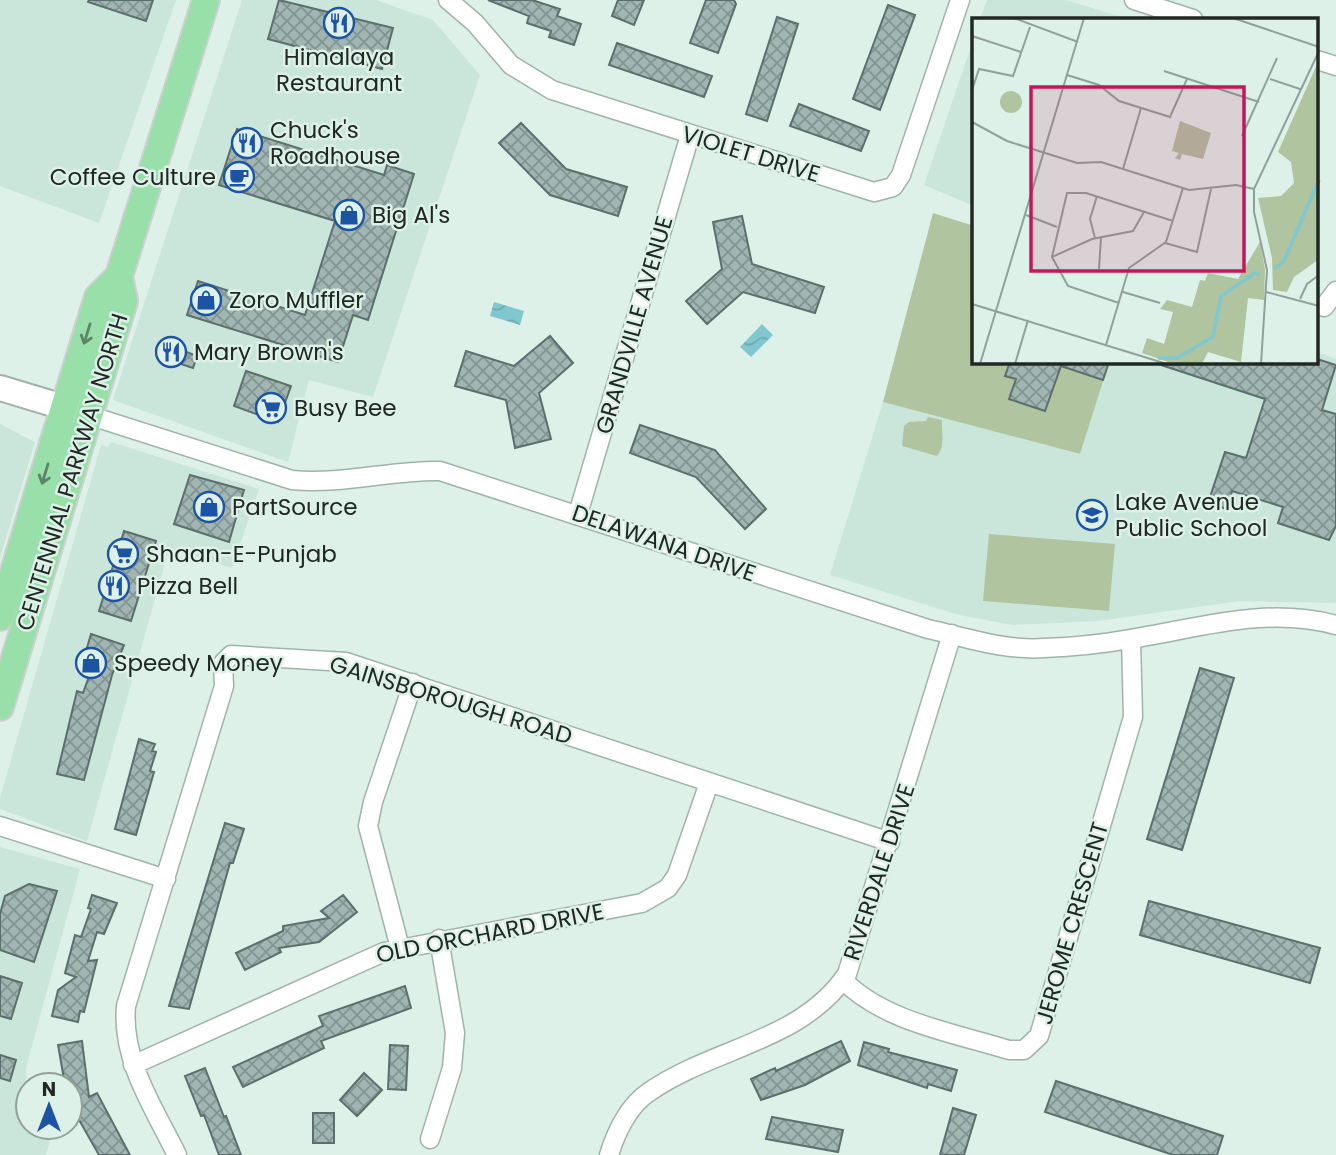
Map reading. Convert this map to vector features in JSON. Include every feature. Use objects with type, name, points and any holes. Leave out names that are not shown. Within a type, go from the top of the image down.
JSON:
[{"type":"main road","name":"CENTENNIAL PARKWAY NORTH","points":[[0,617],[77,412],[124,301],[119,276],[206,0]]},
{"type":"main road","name":"CENTENNIAL PARKWAY NORTH","points":[[0,707],[77,412]]},
{"type":"street","name":"VIOLET DRIVE","points":[[448,0],[475,23],[511,65],[532,81],[690,135],[874,192],[893,187],[901,175],[960,0]]},
{"type":"street","points":[[1134,0],[1190,18]]},
{"type":"street","points":[[1318,60],[1336,66]]},
{"type":"street","name":"GRANDVILLE AVENUE","points":[[578,514],[690,135]]},
{"type":"street","points":[[1324,307],[1336,291]]},
{"type":"street","name":"DELAWANA DRIVE","points":[[0,388],[292,480],[312,482],[409,470],[440,471],[796,587],[989,643],[1041,649],[1130,639],[1247,617],[1287,617],[1336,625]]},
{"type":"street","name":"RIVERDALE DRIVE","points":[[610,1155],[625,1119],[649,1092],[788,1027],[809,1014],[843,980],[890,842],[952,634]]},
{"type":"street","name":"JEROME CRESCENT","points":[[843,980],[861,995],[898,1016],[1009,1050],[1024,1050],[1039,1036],[1133,717],[1130,639]]},
{"type":"street","name":"GAINSBOROUGH ROAD","points":[[177,1155],[133,1065],[125,1033],[126,1006],[224,686],[223,663],[231,655],[346,662],[890,842]]},
{"type":"street","points":[[400,948],[368,826],[373,802],[413,683]]},
{"type":"street","name":"OLD ORCHARD DRIVE","points":[[133,1065],[365,958],[439,939],[642,904],[668,888],[677,875],[709,783]]},
{"type":"street","points":[[0,826],[166,879]]},
{"type":"street","points":[[430,1139],[453,1068],[455,1033],[439,939]]},
{"type":"shaded area","points":[[0,0],[176,0],[99,223],[0,186]]},
{"type":"shaded area","points":[[242,0],[376,0],[433,20],[480,75],[373,397],[309,380],[288,462],[113,400]]},
{"type":"shaded area","points":[[987,0],[1066,0],[1125,18],[980,18]]},
{"type":"shaded area","points":[[972,44],[972,205],[924,185]]},
{"type":"shaded area","name":"Lake Avenue Public School","points":[[1318,352],[1336,359],[1336,603],[1240,601],[1098,621],[1013,625],[959,615],[830,575],[883,402],[1079,454],[1107,364],[1318,364]]},
{"type":"shaded area","points":[[0,424],[35,442],[0,558]]},
{"type":"shaded area","points":[[111,442],[259,489],[232,568],[169,549],[87,841],[0,809],[0,798],[101,445],[108,447]]},
{"type":"shaded area","points":[[0,847],[80,869],[26,1071],[14,1071],[14,1141],[50,1141],[46,1155],[0,1155]]},
{"type":"green space","points":[[933,213],[972,225],[972,364],[1108,364],[1080,454],[883,402]]},
{"type":"green space","points":[[928,417],[942,420],[942,443],[937,456],[902,446],[904,426],[909,422],[926,421]]},
{"type":"green space","points":[[989,534],[1115,544],[1109,611],[983,601]]},
{"type":"water","points":[[494,302],[524,311],[520,325],[490,316]]},
{"type":"water","points":[[762,324],[773,335],[751,357],[740,347]]},
{"type":"building","points":[[153,0],[146,21],[88,2]]},
{"type":"building","points":[[279,0],[393,28],[382,69],[268,39]]},
{"type":"building","points":[[488,0],[532,0],[560,9],[557,16],[581,24],[574,45],[549,37],[551,31],[527,23],[529,16]]},
{"type":"building","points":[[618,0],[644,0],[634,25],[612,16]]},
{"type":"building","points":[[706,0],[734,0],[736,4],[718,53],[690,43]]},
{"type":"building","points":[[888,5],[915,15],[880,110],[853,99]]},
{"type":"building","points":[[777,17],[798,24],[767,121],[746,114]]},
{"type":"building","points":[[617,43],[712,76],[704,97],[609,65]]},
{"type":"building","points":[[799,104],[869,131],[861,151],[790,126]]},
{"type":"building","points":[[521,123],[566,169],[627,187],[618,216],[550,195],[499,143]]},
{"type":"building","points":[[237,129],[384,175],[387,165],[414,174],[368,320],[353,315],[338,362],[187,315],[198,281],[305,315],[335,221],[219,185]]},
{"type":"building","points":[[742,216],[752,264],[824,287],[815,313],[743,292],[707,324],[686,301],[722,269],[713,222]]},
{"type":"building","points":[[550,336],[573,363],[539,393],[551,439],[515,448],[506,400],[455,386],[466,351],[514,366]]},
{"type":"building","name":"Mary Brown's","points":[[161,342],[197,356],[193,368],[157,356]]},
{"type":"building","points":[[1318,359],[1336,365],[1322,410],[1336,414],[1336,526],[1329,540],[1278,523],[1283,507],[1232,491],[1227,509],[1208,503],[1225,452],[1246,458],[1265,399],[1161,365],[1318,364]]},
{"type":"building","points":[[1009,364],[1108,364],[1103,380],[1061,366],[1045,411],[1009,399],[1016,379],[1005,376]]},
{"type":"building","points":[[246,371],[291,386],[278,422],[234,406]]},
{"type":"building","points":[[640,425],[715,450],[766,509],[745,529],[696,477],[630,453]]},
{"type":"building","name":"PartSource","points":[[190,475],[244,490],[229,542],[174,524]]},
{"type":"building","points":[[124,531],[156,541],[131,621],[99,611]]},
{"type":"building","points":[[91,634],[124,645],[112,675],[84,780],[57,774],[77,691],[83,693],[92,668],[82,665]]},
{"type":"building","points":[[1200,668],[1234,678],[1182,850],[1147,839]]},
{"type":"building","points":[[139,739],[155,744],[152,751],[156,752],[150,771],[154,772],[136,835],[115,829]]},
{"type":"building","points":[[225,823],[244,829],[233,863],[230,863],[189,1009],[169,1006]]},
{"type":"building","points":[[29,884],[57,891],[34,962],[0,950],[0,914],[5,896]]},
{"type":"building","points":[[92,895],[117,903],[104,934],[97,932],[88,961],[97,960],[84,1012],[80,1011],[78,1022],[52,1016],[58,990],[76,977],[65,973],[75,935],[81,937],[91,909],[88,908]]},
{"type":"building","points":[[343,895],[357,912],[319,942],[279,948],[281,952],[245,970],[236,953],[283,931],[283,926],[329,918],[321,911]]},
{"type":"building","points":[[1149,901],[1320,948],[1310,983],[1140,935]]},
{"type":"building","points":[[0,976],[22,983],[11,1019],[0,1016]]},
{"type":"building","points":[[405,986],[411,1008],[321,1041],[324,1048],[243,1087],[233,1067],[323,1026],[319,1016]]},
{"type":"building","points":[[82,1041],[89,1097],[97,1093],[130,1155],[99,1155],[84,1129],[84,1071],[63,1071],[58,1045]]},
{"type":"building","points":[[841,1041],[850,1061],[805,1085],[761,1100],[751,1079],[775,1068],[776,1071]]},
{"type":"building","points":[[864,1042],[889,1049],[888,1052],[957,1070],[951,1091],[928,1084],[927,1088],[858,1065]]},
{"type":"building","points":[[390,1045],[408,1046],[406,1090],[388,1089]]},
{"type":"building","points":[[0,1055],[16,1060],[10,1081],[0,1078]]},
{"type":"building","points":[[205,1068],[241,1155],[219,1155],[204,1115],[201,1116],[185,1076]]},
{"type":"building","points":[[364,1073],[382,1090],[357,1116],[340,1100]]},
{"type":"building","points":[[1056,1081],[1223,1136],[1217,1155],[1173,1155],[1045,1112]]},
{"type":"building","points":[[953,1108],[976,1115],[964,1155],[940,1155]]},
{"type":"building","points":[[313,1113],[334,1113],[334,1143],[313,1143]]},
{"type":"building","points":[[772,1117],[843,1130],[838,1152],[766,1139]]},
{"type":"place","name":"Himalaya Restaurant","points":[[339,23]]},
{"type":"place","name":"Chuck's Roadhouse","points":[[247,143]]},
{"type":"place","name":"Coffee Culture","points":[[239,177]]},
{"type":"place","name":"Big Al's","points":[[349,215]]},
{"type":"place","name":"Zoro Muffler","points":[[206,300]]},
{"type":"place","name":"Mary Brown's","points":[[171,352]]},
{"type":"place","name":"Busy Bee","points":[[271,408]]},
{"type":"place","name":"PartSource","points":[[209,507]]},
{"type":"place","name":"Lake Avenue Public School","points":[[1092,515]]},
{"type":"place","name":"Shaan-E-Punjab","points":[[123,554]]},
{"type":"place","name":"Pizza Bell","points":[[114,586]]},
{"type":"place","name":"Speedy Money","points":[[91,663]]}]
